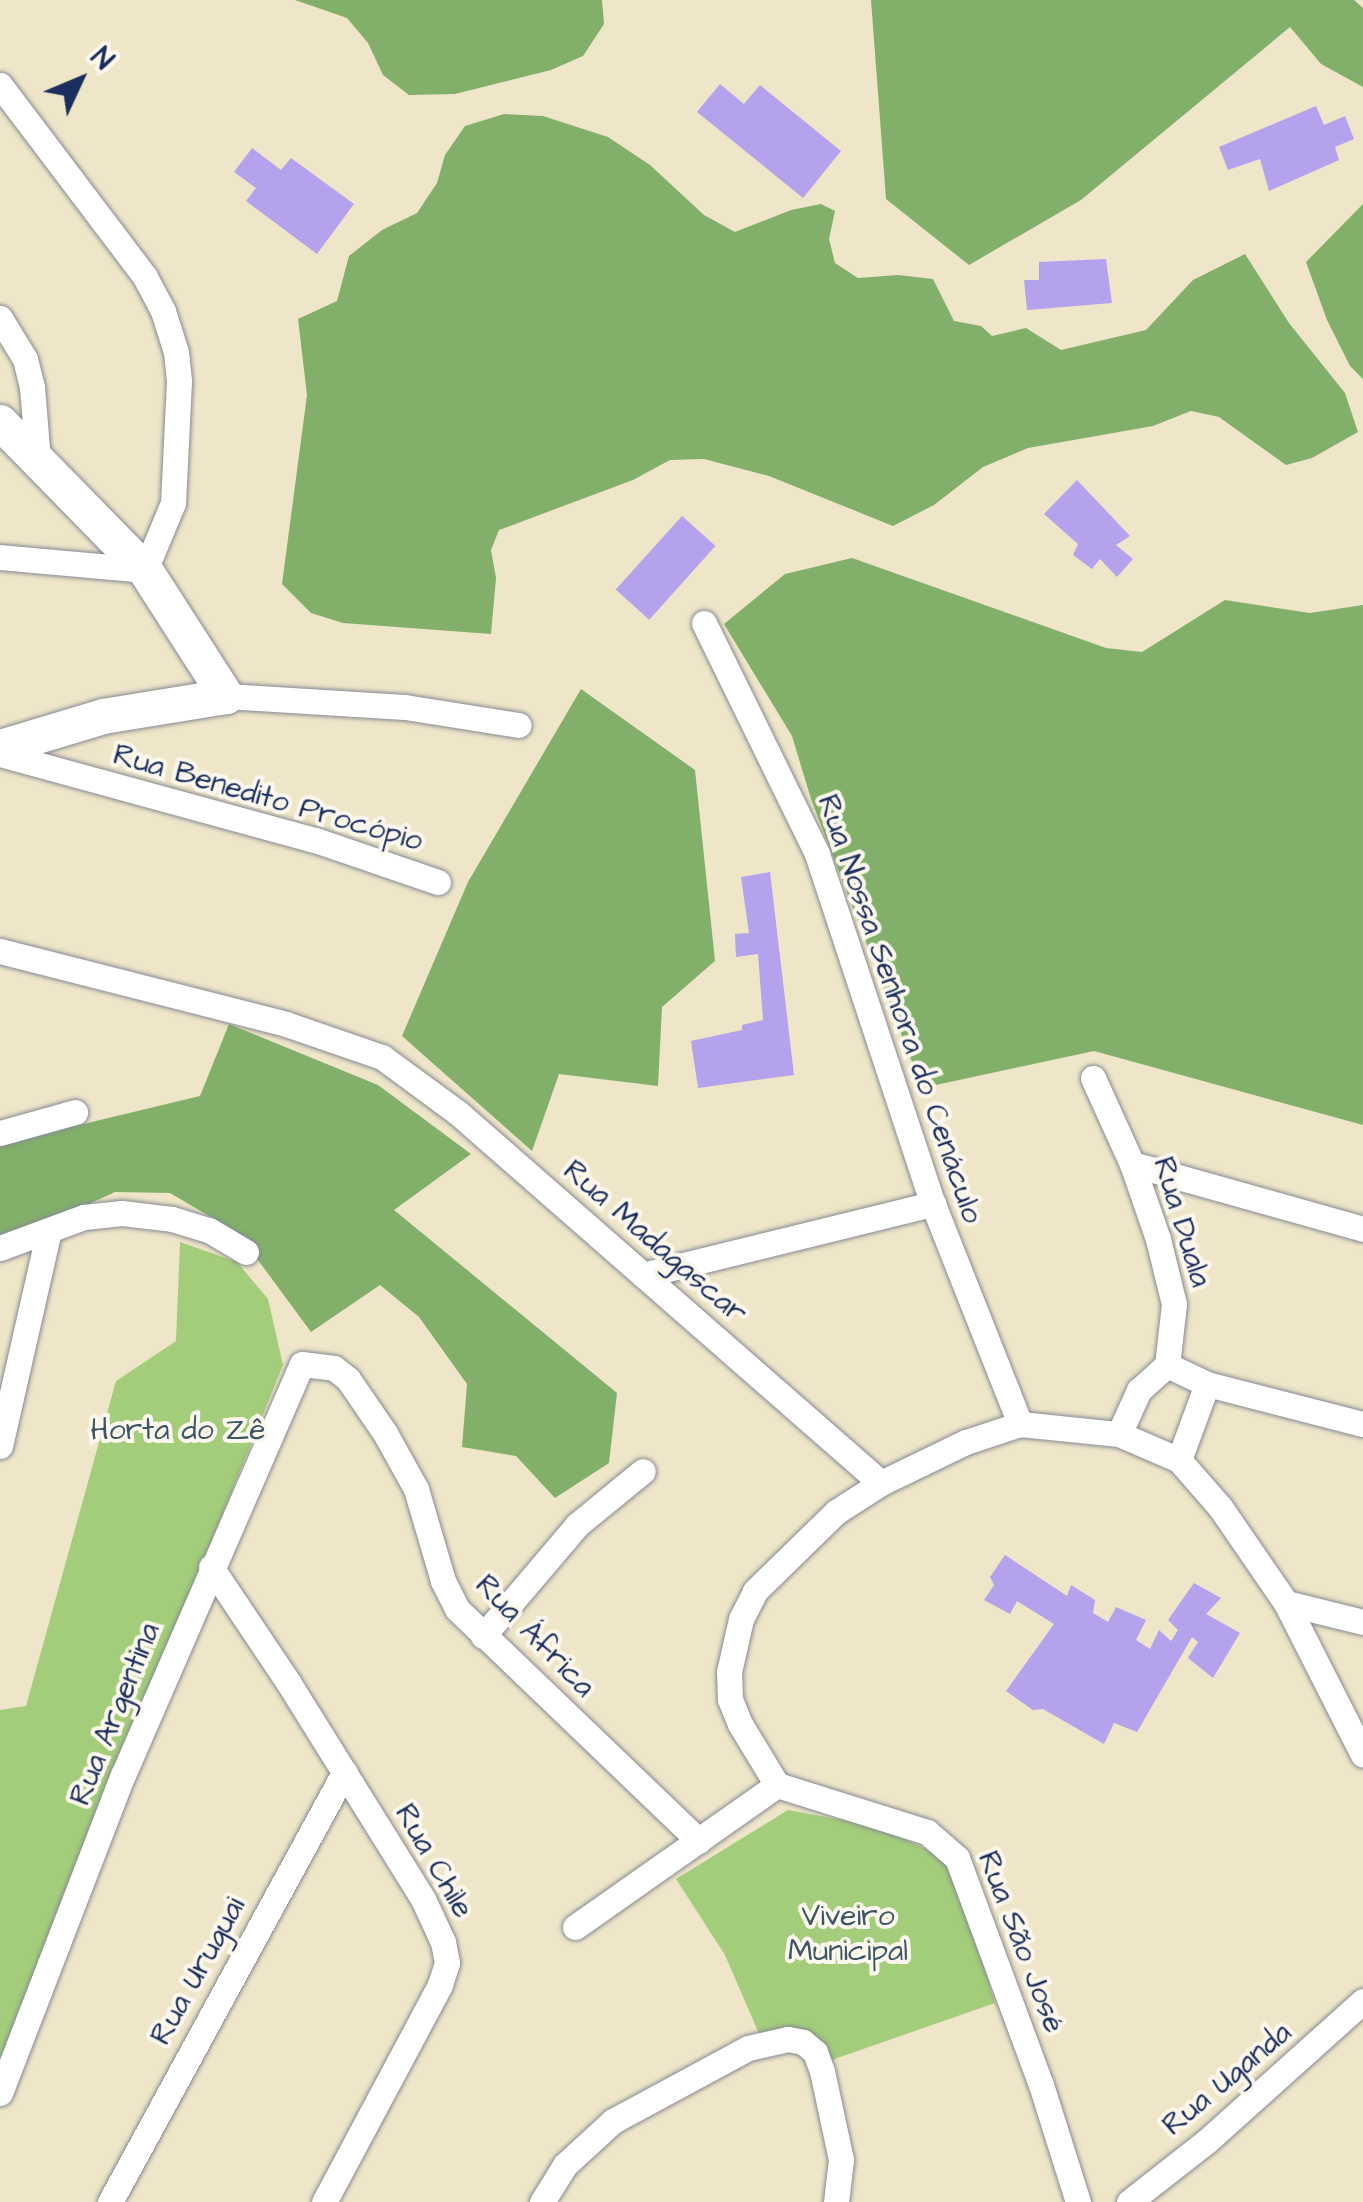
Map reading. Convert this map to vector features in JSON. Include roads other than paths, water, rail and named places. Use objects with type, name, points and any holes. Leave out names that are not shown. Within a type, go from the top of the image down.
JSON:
[{"type":"main road","points":[[0,422],[144,570],[226,696],[103,716],[39,732],[0,750]]},
{"type":"street","points":[[0,85],[146,277],[164,312],[176,352],[178,426],[173,502],[144,570],[0,557]]},
{"type":"street","points":[[0,318],[25,358],[32,387],[38,460]]},
{"type":"street","name":"Rua Nossa Senhora do Cenáculo","points":[[704,623],[818,854],[932,1204],[1020,1424]]},
{"type":"street","points":[[226,696],[405,707],[520,725]]},
{"type":"street","name":"Rua Benedito Procópio","points":[[39,732],[49,753],[79,776]]},
{"type":"street","name":"Rua Benedito Procópio","points":[[0,750],[79,776],[316,840],[438,882]]},
{"type":"street","name":"Rua Madagascar","points":[[0,951],[286,1024],[382,1056],[457,1112],[880,1483]]},
{"type":"street","name":"Rua Duala","points":[[1093,1078],[1132,1164],[1158,1238],[1174,1304],[1167,1365]]},
{"type":"street","points":[[0,1133],[76,1112]]},
{"type":"street","points":[[1132,1164],[1363,1229]]},
{"type":"street","points":[[643,1275],[932,1204]]},
{"type":"street","points":[[0,1248],[84,1217],[122,1213],[172,1219],[209,1230],[246,1252]]},
{"type":"street","points":[[0,1446],[49,1230]]},
{"type":"street","points":[[0,1258],[24,1276],[31,1299]]},
{"type":"street","name":"Rua Argentina","points":[[0,2093],[123,1775],[302,1364]]},
{"type":"street","name":"Rua África","points":[[302,1364],[334,1368],[365,1402],[416,1488],[449,1597],[482,1636],[699,1841]]},
{"type":"street","points":[[1119,1434],[1139,1390],[1167,1365],[1208,1384],[1363,1424]]},
{"type":"street","points":[[1179,1460],[1208,1384]]},
{"type":"street","points":[[575,1926],[777,1785],[730,1698],[730,1660],[741,1620],[755,1591],[836,1512],[880,1483],[966,1442],[1020,1424],[1119,1434],[1179,1460],[1220,1508],[1286,1603],[1363,1755]]},
{"type":"street","points":[[482,1636],[576,1525],[643,1471]]},
{"type":"street","name":"Rua Chile","points":[[211,1567],[423,1900],[443,1942],[447,1963],[440,1985],[324,2202]]},
{"type":"street","points":[[1286,1603],[1363,1622]]},
{"type":"street","name":"Rua Uruguai","points":[[110,2202],[344,1772]]},
{"type":"street","name":"Rua São José","points":[[777,1785],[928,1832],[957,1858],[1041,2085],[1078,2202]]},
{"type":"street","name":"Rua Uganda","points":[[1128,2202],[1208,2140],[1363,2001]]},
{"type":"street","points":[[542,2202],[565,2165],[613,2121],[748,2048],[788,2040],[803,2042],[814,2052],[822,2071],[841,2160],[836,2202]]},
{"type":"park label","name":"Horta do Zê","points":[[178,1430]]},
{"type":"park label","name":"Viveiro Municipal","points":[[848,1933]]}]
